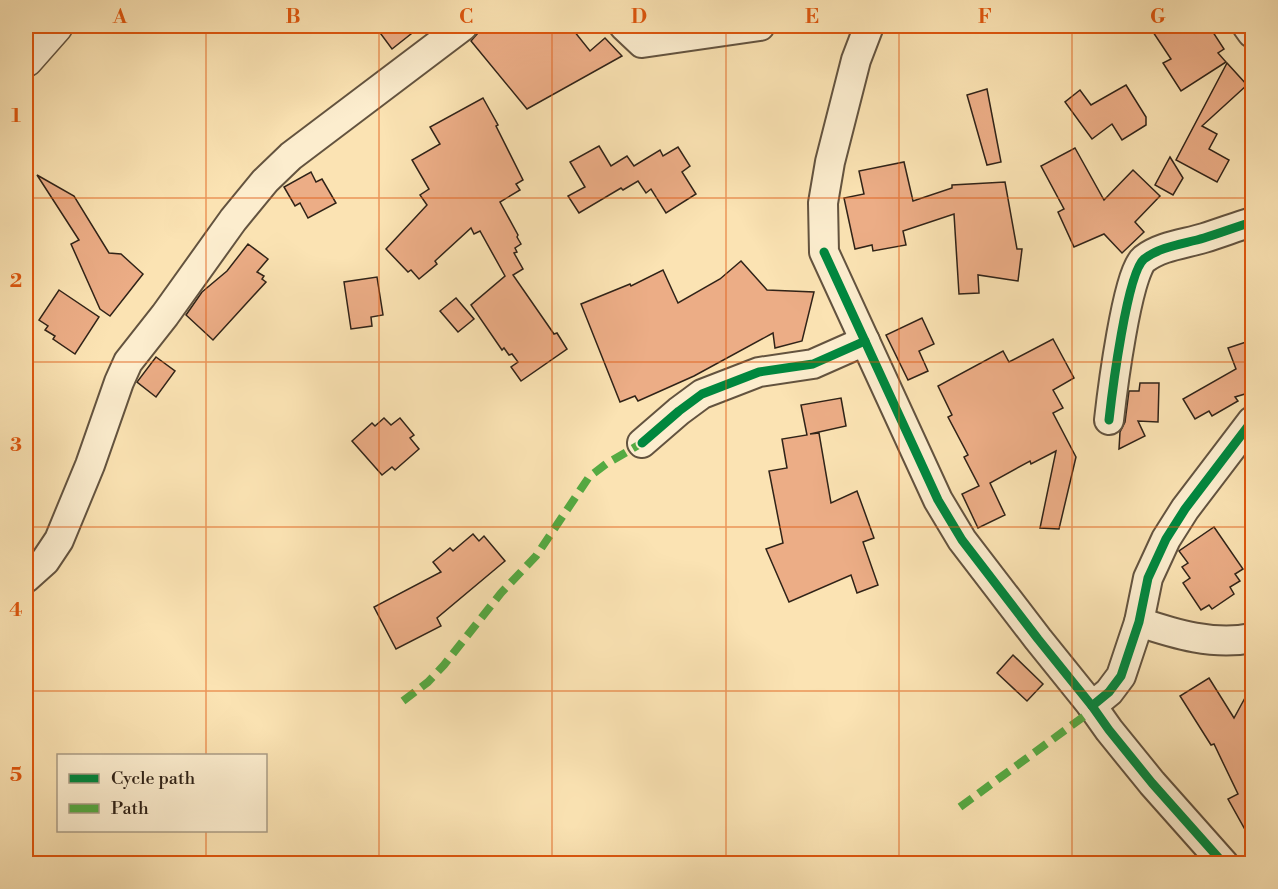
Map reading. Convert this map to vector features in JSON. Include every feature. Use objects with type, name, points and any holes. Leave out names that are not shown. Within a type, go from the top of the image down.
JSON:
[{"type":"street","points":[[26,60],[56,26]]},
{"type":"street","points":[[26,578],[45,561],[59,540],[128,362],[165,315],[233,220],[265,181],[291,156],[463,26]]},
{"type":"street","points":[[624,26],[642,43],[760,26]]},
{"type":"street","points":[[869,26],[856,60],[830,162],[823,202],[824,252],[944,510],[983,567],[1109,730],[1152,783],[1224,864]]},
{"type":"street","points":[[1247,26],[1252,33]]},
{"type":"street","points":[[1109,420],[1114,375],[1128,305],[1136,272],[1142,261],[1159,250],[1252,222]]},
{"type":"street","points":[[642,443],[702,394],[759,372],[813,364],[865,341]]},
{"type":"street","points":[[1092,706],[1109,693],[1121,676],[1139,622],[1148,578],[1166,539],[1185,509],[1252,421]]},
{"type":"street","points":[[1139,622],[1203,639],[1234,642],[1252,639]]},
{"type":"building","points":[[375,26],[421,26],[392,49]]},
{"type":"building","points":[[479,26],[570,26],[590,51],[605,38],[622,56],[527,109],[471,41],[478,33]]},
{"type":"building","points":[[1149,26],[1209,26],[1224,49],[1218,53],[1226,62],[1181,91],[1163,63],[1171,59]]},
{"type":"building","points":[[1227,63],[1247,85],[1202,126],[1217,134],[1209,149],[1229,160],[1217,182],[1176,160]]},
{"type":"building","points":[[1126,85],[1146,117],[1146,125],[1122,140],[1112,124],[1092,139],[1065,102],[1080,90],[1091,105]]},
{"type":"building","points":[[987,89],[1001,162],[987,165],[967,95]]},
{"type":"building","points":[[483,98],[523,180],[516,184],[520,190],[500,202],[521,244],[515,248],[517,252],[514,253],[523,269],[513,275],[567,349],[521,381],[511,367],[518,362],[504,348],[502,350],[471,305],[505,276],[480,231],[474,234],[471,228],[435,261],[437,264],[419,279],[411,270],[408,272],[386,249],[427,205],[420,195],[429,189],[412,160],[440,144],[430,127]]},
{"type":"building","points":[[599,146],[611,166],[627,156],[634,166],[660,150],[663,156],[678,147],[690,166],[682,172],[696,194],[666,213],[651,189],[646,193],[638,181],[623,190],[621,188],[579,213],[568,196],[585,187],[570,162]]},
{"type":"building","points":[[1075,148],[1104,200],[1133,170],[1160,196],[1135,222],[1144,232],[1122,253],[1104,234],[1074,247],[1058,212],[1064,209],[1041,166]]},
{"type":"building","points":[[1170,157],[1183,178],[1173,195],[1155,185]]},
{"type":"building","points":[[904,162],[913,201],[952,188],[952,185],[1005,182],[1017,249],[1022,249],[1018,281],[978,275],[979,293],[959,294],[954,214],[903,231],[906,245],[873,251],[872,245],[855,249],[844,198],[864,194],[859,171]]},
{"type":"building","points":[[311,172],[316,182],[322,179],[336,203],[308,218],[300,203],[295,206],[284,187]]},
{"type":"building","points":[[37,175],[74,196],[109,253],[121,254],[143,274],[110,316],[100,309],[71,244],[79,240]]},
{"type":"building","points":[[248,244],[268,259],[257,272],[264,276],[262,279],[266,282],[213,340],[186,315],[202,292],[227,271]]},
{"type":"building","points":[[741,261],[767,290],[814,292],[802,341],[775,348],[773,333],[694,376],[638,401],[635,396],[620,402],[581,304],[630,284],[631,286],[663,270],[678,303],[720,279]]},
{"type":"building","points":[[377,277],[383,315],[371,317],[372,326],[351,329],[344,282]]},
{"type":"building","points":[[59,290],[99,317],[75,354],[53,339],[55,336],[45,330],[48,326],[39,320]]},
{"type":"building","points":[[456,298],[474,319],[458,332],[440,311]]},
{"type":"building","points":[[922,318],[934,344],[919,351],[928,371],[908,380],[886,335]]},
{"type":"building","points":[[1053,339],[1074,378],[1053,390],[1063,408],[1053,413],[1076,457],[1059,529],[1040,528],[1056,451],[1031,464],[1030,461],[990,483],[1005,515],[978,528],[962,494],[979,486],[964,457],[968,455],[948,417],[952,415],[938,386],[1003,351],[1009,362]]},
{"type":"building","points":[[1252,340],[1252,405],[1249,405],[1245,394],[1235,397],[1238,401],[1212,416],[1209,411],[1195,419],[1183,399],[1236,369],[1228,348]]},
{"type":"building","points":[[156,357],[175,371],[156,397],[137,382]]},
{"type":"building","points":[[1140,383],[1159,383],[1158,422],[1138,421],[1145,436],[1119,449],[1120,432],[1125,422],[1129,391],[1139,391]]},
{"type":"building","points":[[841,398],[846,426],[810,434],[819,433],[831,503],[857,491],[874,538],[863,542],[878,585],[857,593],[851,575],[789,602],[766,549],[783,543],[769,471],[787,468],[782,439],[807,435],[801,405]]},
{"type":"building","points":[[384,418],[391,425],[400,418],[414,435],[410,438],[419,449],[395,470],[392,467],[382,475],[352,441],[372,423],[375,426]]},
{"type":"building","points":[[1214,527],[1243,569],[1235,574],[1240,581],[1230,587],[1234,594],[1212,609],[1209,605],[1201,610],[1183,583],[1190,578],[1182,567],[1188,563],[1179,551]]},
{"type":"building","points":[[473,534],[479,541],[484,536],[505,561],[437,618],[441,626],[396,649],[374,607],[441,572],[433,562],[450,548],[453,551]]},
{"type":"building","points":[[1013,655],[1043,684],[1027,701],[997,673]]},
{"type":"building","points":[[1209,678],[1234,718],[1252,685],[1252,842],[1228,799],[1238,794],[1214,744],[1211,745],[1180,696]]},
{"type":"marked path","points":[[403,701],[428,682],[444,665],[501,593],[536,556],[589,477],[642,443]]},
{"type":"marked path","points":[[960,807],[1094,709]]},
{"type":"cycle path","points":[[1109,420],[1126,309],[1138,269],[1144,259],[1165,248],[1252,222]]},
{"type":"cycle path","points":[[824,252],[938,500],[962,540],[1109,730],[1152,783],[1224,864]]},
{"type":"cycle path","points":[[642,443],[702,394],[759,372],[813,364],[865,341]]},
{"type":"cycle path","points":[[1092,706],[1109,692],[1121,676],[1139,622],[1148,578],[1166,539],[1185,509],[1252,421]]}]
